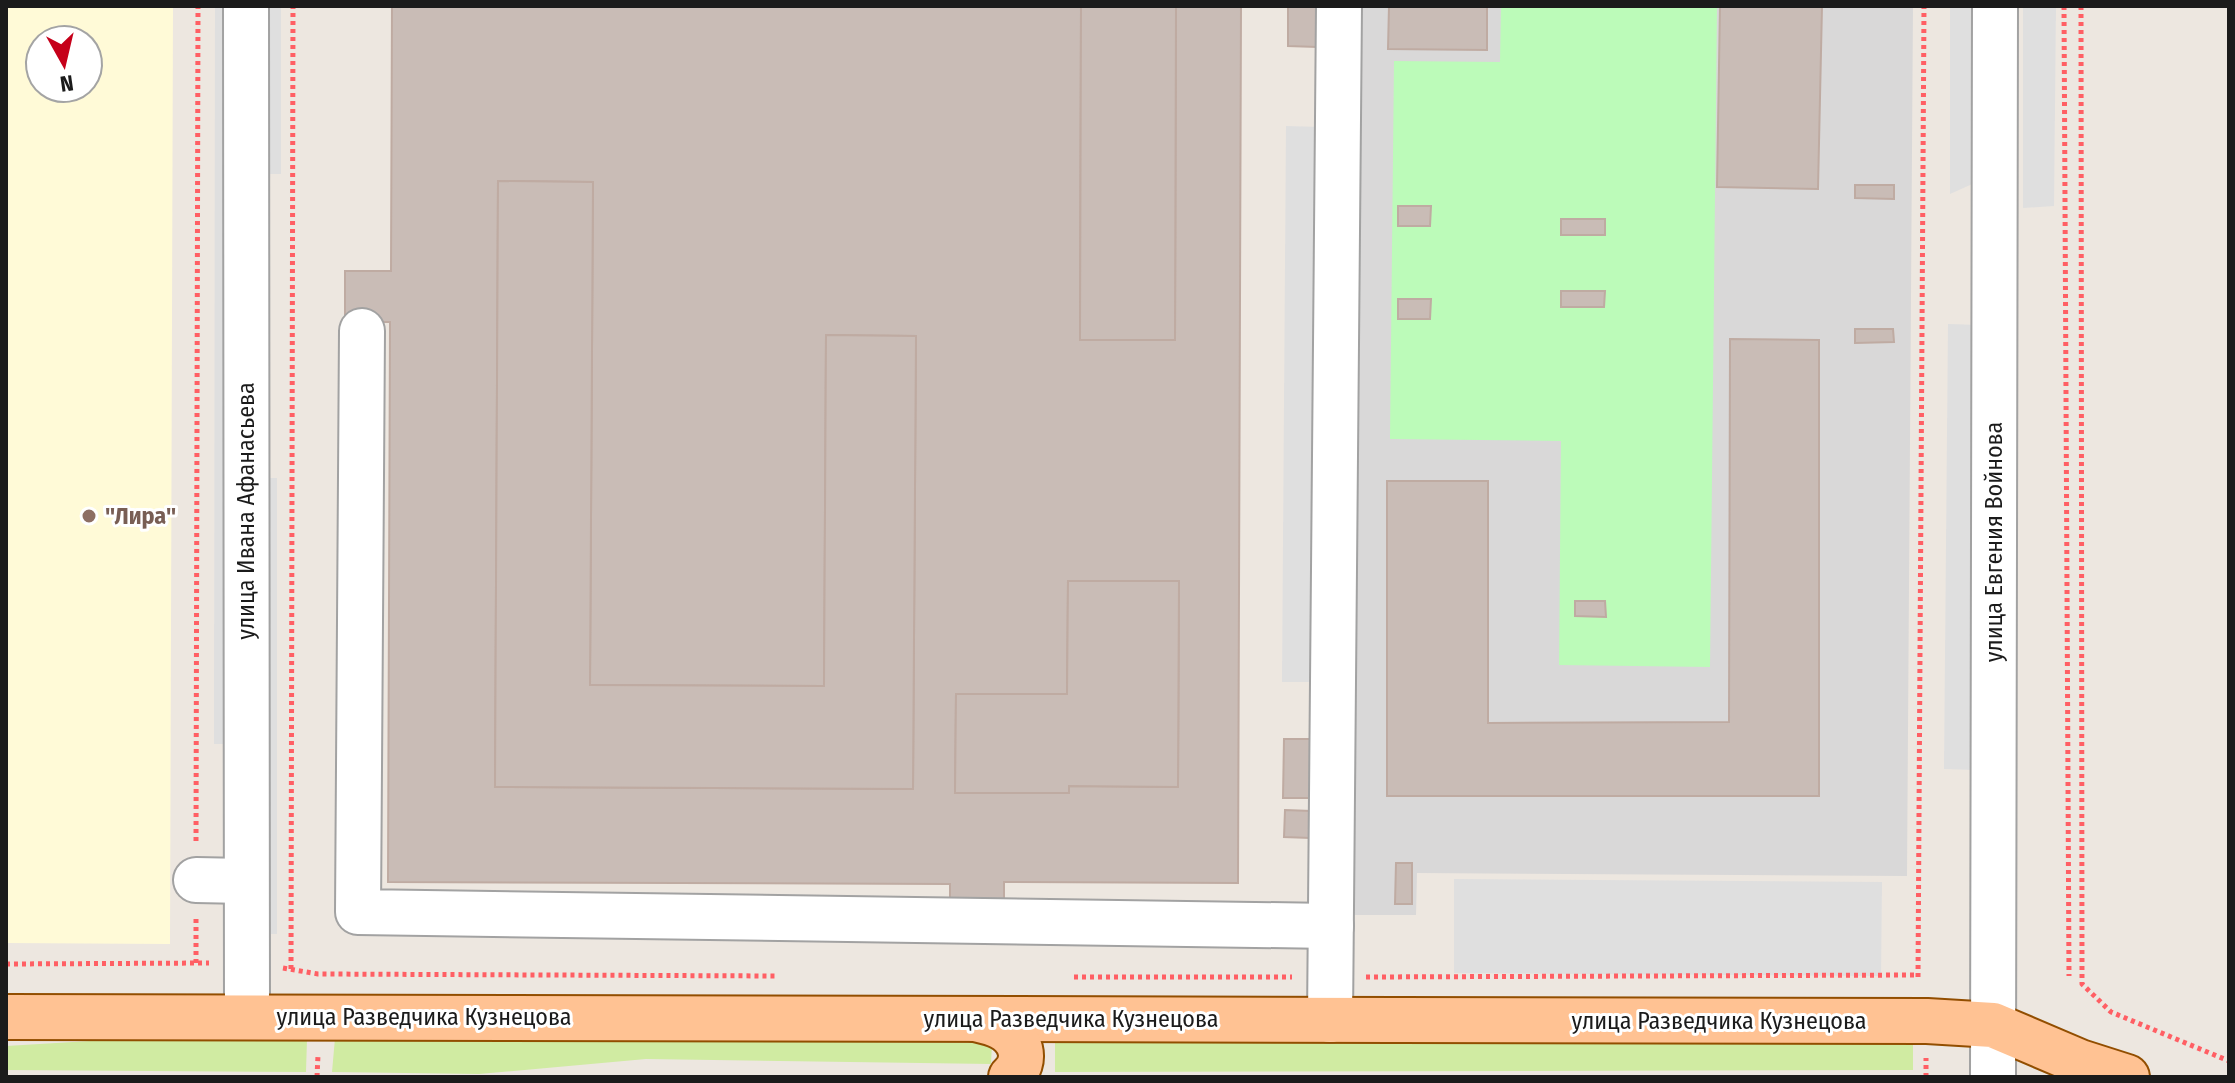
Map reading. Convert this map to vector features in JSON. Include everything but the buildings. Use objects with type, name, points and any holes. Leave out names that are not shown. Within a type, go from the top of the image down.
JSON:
[{"type":"main road","name":"улица Разведчика Кузнецова","points":[[6,1017],[973,1018],[1330,998],[1993,1025],[2080,1062],[2127,1077]]},
{"type":"main road","points":[[973,1018],[1001,1027],[1016,1039],[1022,1056],[1011,1077]]},
{"type":"street","name":"улица Ивана Афанасьева","points":[[246,6],[247,1016]]},
{"type":"street","points":[[1330,998],[1339,6]]},
{"type":"street","name":"улица Евгения Войнова","points":[[1993,1077],[1995,6]]},
{"type":"street","points":[[362,331],[358,912],[1331,926]]},
{"type":"street","points":[[196,880],[245,881]]},
{"type":"path","points":[[196,963],[198,6]]},
{"type":"path","points":[[291,969],[293,6]]},
{"type":"path","points":[[1061,977],[1330,998],[1917,975],[1924,6]]},
{"type":"path","points":[[2064,6],[2069,976]]},
{"type":"path","points":[[2081,6],[2082,984],[2111,1012],[2229,1061]]},
{"type":"path","points":[[6,964],[246,963],[318,974],[777,976]]},
{"type":"shaded area","name":"\"Лира\"","points":[[6,6],[173,6],[170,944],[6,943]]},
{"type":"shaded area","points":[[215,6],[230,6],[230,744],[214,744]]},
{"type":"shaded area","points":[[265,6],[281,6],[281,174],[264,174]]},
{"type":"shaded area","points":[[1349,6],[1913,6],[1907,876],[1417,873],[1416,915],[1343,915]]},
{"type":"shaded area","points":[[1950,6],[1979,6],[1979,181],[1950,194]]},
{"type":"shaded area","points":[[2023,6],[2056,6],[2054,206],[2023,208]]},
{"type":"shaded area","points":[[1286,126],[1320,127],[1317,682],[1282,682]]},
{"type":"shaded area","points":[[1948,324],[1980,325],[1975,770],[1944,769]]},
{"type":"shaded area","points":[[263,478],[277,478],[277,934],[263,934]]},
{"type":"shaded area","points":[[1454,879],[1882,882],[1881,976],[1454,973]]},
{"type":"green space","points":[[1501,6],[1717,6],[1710,667],[1559,665],[1561,441],[1390,439],[1394,61],[1500,62]]},
{"type":"green space","points":[[335,1038],[992,1043],[991,1064],[646,1059],[479,1074],[332,1072]]},
{"type":"green space","points":[[123,1039],[307,1039],[306,1072],[6,1070],[6,1046]]},
{"type":"green space","points":[[1913,1040],[1913,1070],[1055,1072],[1055,1041]]},
{"type":"place","name":"\"Лира\"","points":[[89,516]]}]
